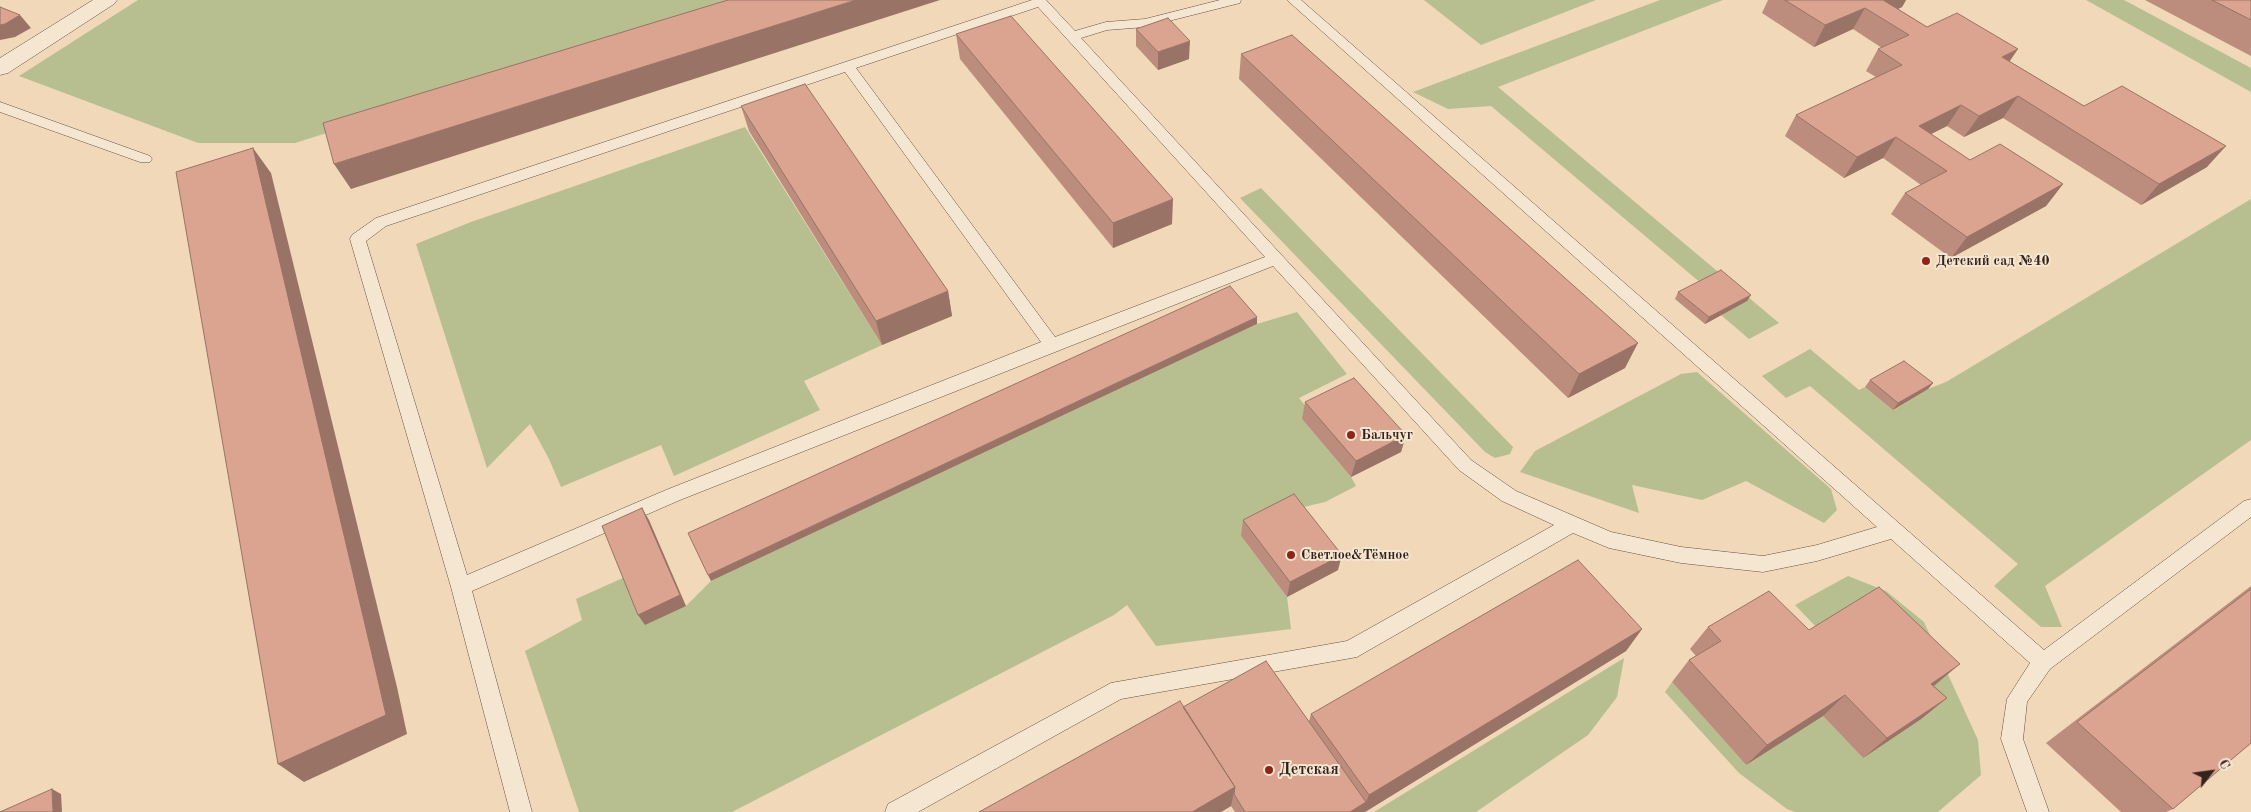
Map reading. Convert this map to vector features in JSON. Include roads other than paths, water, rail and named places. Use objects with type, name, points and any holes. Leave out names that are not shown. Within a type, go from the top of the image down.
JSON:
[{"type":"street","points":[[0,68],[107,0]]},
{"type":"lane","points":[[1072,36],[1106,26],[1145,23],[1235,0]]},
{"type":"lane","points":[[1293,0],[2043,662]]},
{"type":"lane","points":[[521,812],[461,587],[358,239],[381,222],[1039,1],[1465,465],[1509,496],[1609,540],[1681,555],[1763,564],[1817,553],[1894,530]]},
{"type":"lane","points":[[847,65],[1052,345]]},
{"type":"lane","points":[[0,107],[145,159]]},
{"type":"lane","points":[[461,587],[673,496],[1276,258]]},
{"type":"lane","points":[[2038,812],[2012,739],[2017,698],[2043,662],[2251,507]]},
{"type":"lane","points":[[896,812],[1118,690],[1350,650],[1572,524]]},
{"type":"place","name":"Детский сад №40","points":[[1926,261]]},
{"type":"place","name":"Бальчуг","points":[[1351,435]]},
{"type":"place","name":"Светлое&Тёмное","points":[[1291,555]]},
{"type":"place","name":"Детская","points":[[1269,770]]}]
